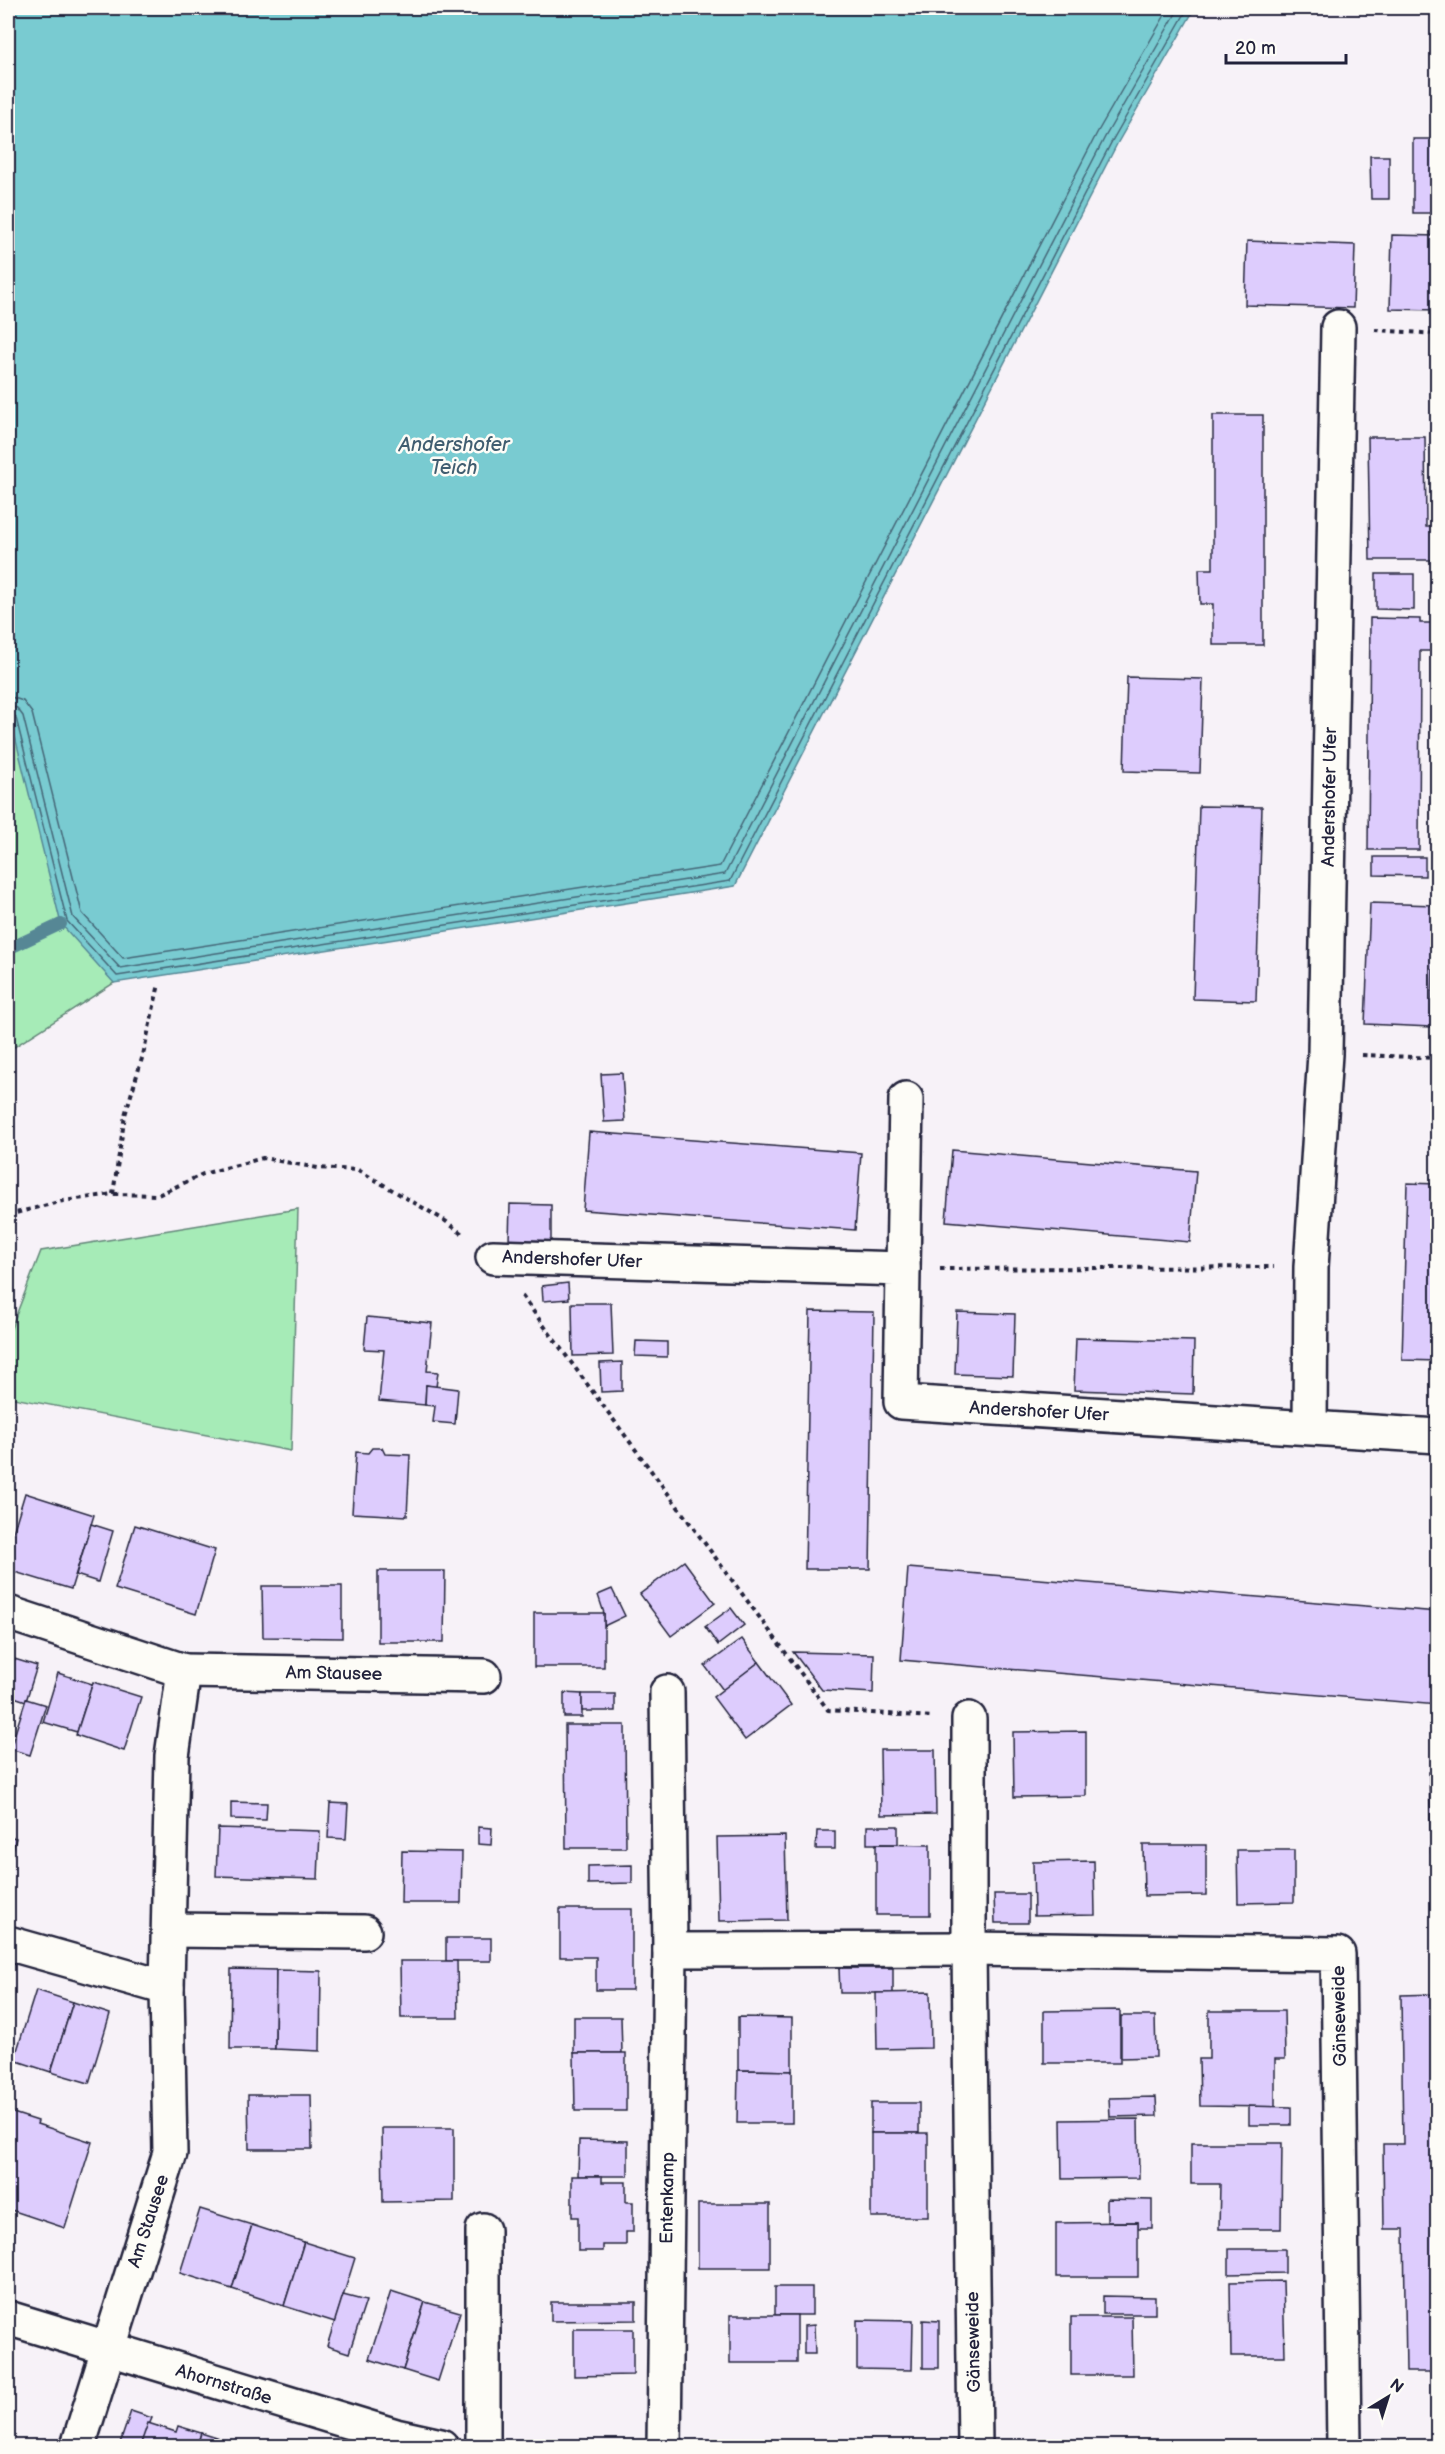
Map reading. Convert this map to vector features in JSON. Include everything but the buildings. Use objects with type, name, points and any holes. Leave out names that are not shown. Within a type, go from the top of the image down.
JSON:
[{"type":"street","name":"Andershofer Ufer","points":[[1310,1427],[1311,1267],[1325,1054],[1338,327]]},
{"type":"street","name":"Andershofer Ufer","points":[[906,1099],[901,1402],[1437,1436]]},
{"type":"street","name":"Andershofer Ufer","points":[[493,1257],[903,1269]]},
{"type":"street","name":"Am Stausee","points":[[8,1613],[184,1671],[484,1676]]},
{"type":"street","name":"Am Stausee","points":[[78,2446],[170,2152],[167,1988],[172,1756],[184,1671]]},
{"type":"street","name":"Entenkamp","points":[[664,2446],[670,1950],[667,1692]]},
{"type":"street","name":"Gänseweide","points":[[969,1719],[969,1949],[975,2446]]},
{"type":"street","points":[[169,1930],[364,1932]]},
{"type":"street","points":[[8,1943],[167,1988]]},
{"type":"street","name":"Gänseweide","points":[[969,1949],[1338,1954],[1344,2446]]},
{"type":"street","points":[[670,1950],[969,1949]]},
{"type":"street","points":[[483,2230],[483,2446]]},
{"type":"street","name":"Ahornstraße","points":[[8,2318],[395,2441],[441,2446]]},
{"type":"path","points":[[1338,327],[1437,334]]},
{"type":"path","points":[[113,1194],[125,1115],[143,1055],[159,984]]},
{"type":"path","points":[[1325,1054],[1437,1058]]},
{"type":"path","points":[[8,1215],[63,1202],[113,1194],[158,1195],[203,1174],[263,1158],[318,1168],[358,1170],[444,1220],[493,1257],[828,1710],[969,1719]]},
{"type":"path","points":[[903,1269],[1311,1267]]},
{"type":"green space","points":[[8,703],[114,983],[8,1051]]},
{"type":"green space","points":[[298,1209],[291,1451],[8,1397],[8,1336],[41,1251]]},
{"type":"water","name":"Andershofer Teich","points":[[8,8],[1195,8],[1117,144],[735,886],[114,983],[61,924],[8,708]]},
{"type":"waterway","points":[[8,949],[61,924]]}]
